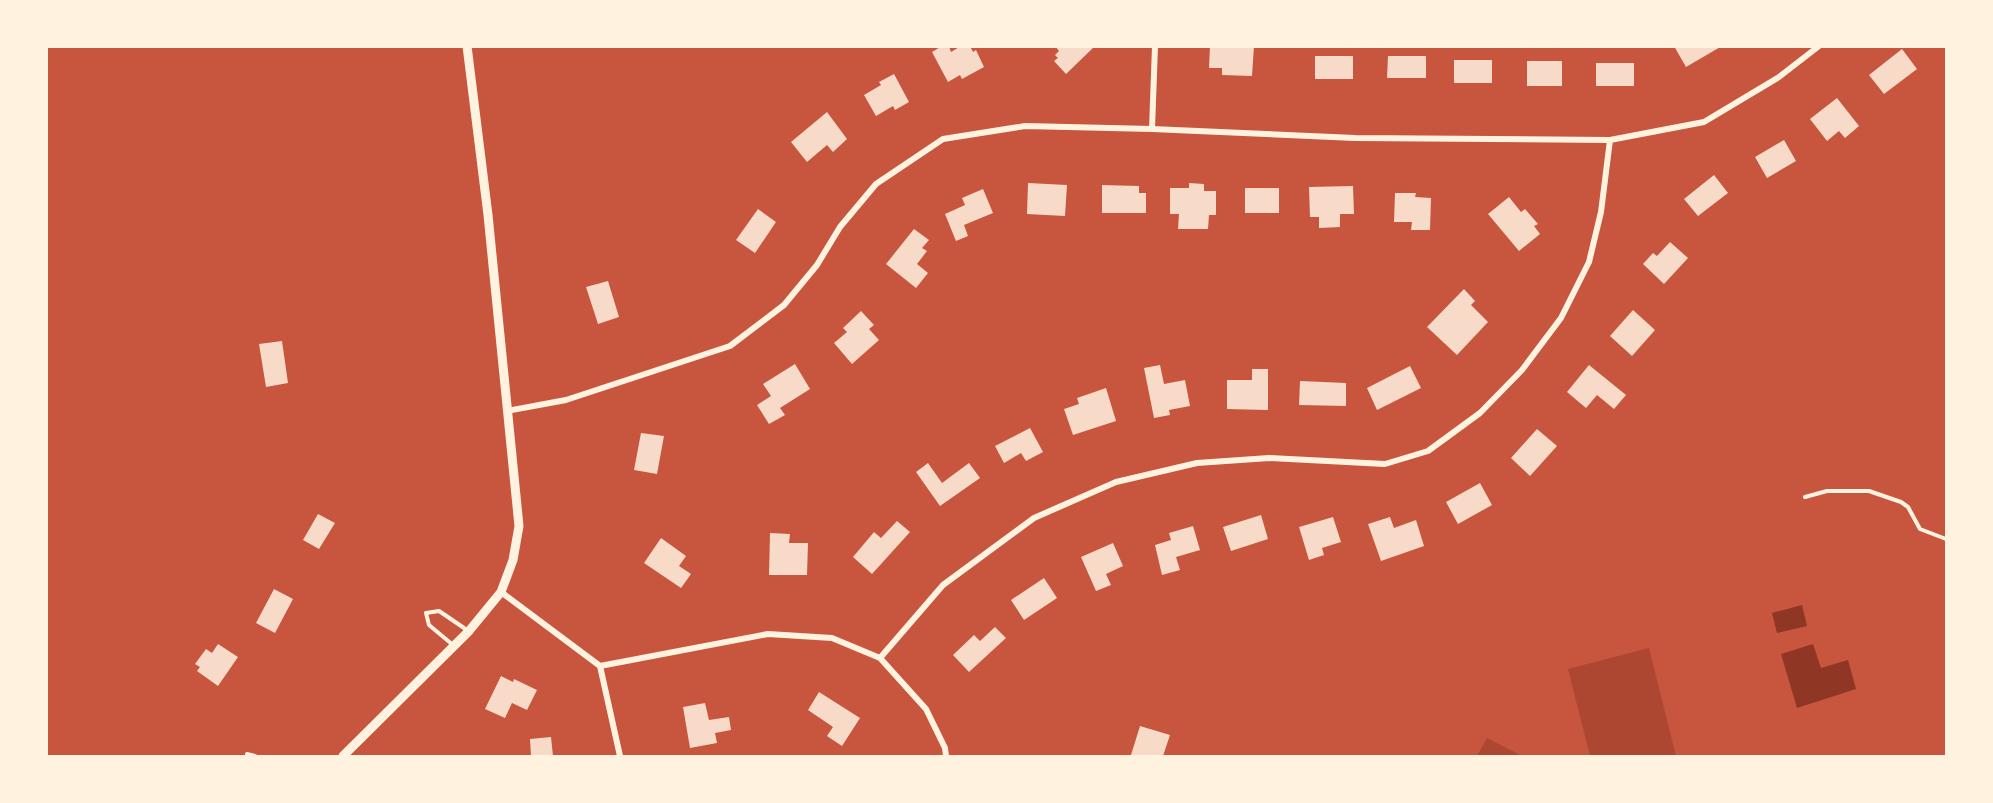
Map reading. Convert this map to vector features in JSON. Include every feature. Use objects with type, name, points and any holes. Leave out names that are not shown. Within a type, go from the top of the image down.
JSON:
[{"type":"street","points":[[343,756],[469,631],[501,592],[513,560],[519,526],[488,215],[467,46]]},
{"type":"street","points":[[1152,129],[1155,46]]},
{"type":"street","points":[[507,411],[566,400],[730,346],[784,305],[818,265],[840,227],[876,184],[943,139],[1025,126],[1355,138],[1610,140],[1704,122],[1779,77],[1819,46]]},
{"type":"street","points":[[880,658],[943,585],[1034,518],[1116,482],[1197,463],[1269,458],[1385,464],[1428,451],[1480,413],[1522,370],[1561,318],[1589,262],[1601,212],[1610,140]]},
{"type":"street","points":[[501,592],[600,666],[620,756]]},
{"type":"street","points":[[600,666],[768,634],[832,638],[880,658],[926,710],[945,748],[946,756]]},
{"type":"lane","points":[[1805,497],[1827,491],[1869,491],[1901,502],[1908,507],[1920,529],[1947,538]]},
{"type":"lane","points":[[454,645],[429,625],[426,613],[439,611],[469,631]]},
{"type":"lane","points":[[248,756],[247,754],[255,756]]},
{"type":"shaded area","points":[[1802,605],[1807,626],[1777,633],[1772,613]]},
{"type":"shaded area","points":[[1813,644],[1821,668],[1848,660],[1856,689],[1797,708],[1781,654]]},
{"type":"shaded area","points":[[1649,648],[1676,756],[1590,756],[1568,669]]},
{"type":"shaded area","points":[[1487,738],[1522,756],[1477,756]]},
{"type":"building","points":[[942,46],[949,46],[951,52],[961,46],[970,46],[973,52],[976,50],[984,67],[962,79],[960,75],[948,82],[932,52]]},
{"type":"building","points":[[1055,46],[1095,46],[1066,74],[1054,61],[1058,58],[1055,55],[1059,51]]},
{"type":"building","points":[[1210,46],[1254,46],[1252,76],[1222,75],[1222,68],[1209,68]]},
{"type":"building","points":[[1674,46],[1722,46],[1686,67]]},
{"type":"building","points":[[1902,49],[1917,69],[1884,94],[1869,75]]},
{"type":"building","points":[[1315,56],[1353,56],[1353,79],[1315,79]]},
{"type":"building","points":[[1388,56],[1426,56],[1426,78],[1387,78]]},
{"type":"building","points":[[1454,60],[1492,60],[1492,83],[1454,83]]},
{"type":"building","points":[[1527,61],[1562,61],[1562,86],[1527,86]]},
{"type":"building","points":[[1596,63],[1634,63],[1634,86],[1596,86]]},
{"type":"building","points":[[894,74],[909,102],[895,110],[893,106],[876,116],[864,95],[881,85],[879,82]]},
{"type":"building","points":[[1837,98],[1859,126],[1845,138],[1839,131],[1827,141],[1810,119]]},
{"type":"building","points":[[827,112],[847,139],[833,152],[827,145],[807,162],[791,142]]},
{"type":"building","points":[[1784,140],[1796,161],[1767,178],[1755,157]]},
{"type":"building","points":[[1714,175],[1728,193],[1698,216],[1684,199]]},
{"type":"building","points":[[1028,183],[1067,185],[1065,216],[1027,214]]},
{"type":"building","points":[[1189,183],[1204,184],[1204,191],[1216,191],[1216,215],[1209,215],[1208,229],[1178,229],[1179,214],[1170,214],[1170,188],[1189,188]]},
{"type":"building","points":[[1102,185],[1139,186],[1139,193],[1146,193],[1146,213],[1102,213]]},
{"type":"building","points":[[1353,186],[1354,214],[1340,214],[1340,227],[1319,228],[1319,217],[1310,217],[1309,187]]},
{"type":"building","points":[[1245,188],[1279,188],[1279,213],[1245,213]]},
{"type":"building","points":[[983,189],[993,213],[964,225],[968,236],[956,241],[945,214],[965,205],[962,198]]},
{"type":"building","points":[[1395,193],[1416,193],[1415,197],[1431,198],[1430,230],[1411,230],[1412,222],[1394,222]]},
{"type":"building","points":[[1509,197],[1521,212],[1525,209],[1538,224],[1534,226],[1540,234],[1519,251],[1488,214]]},
{"type":"building","points":[[758,209],[776,222],[755,253],[736,240]]},
{"type":"building","points":[[914,229],[929,240],[922,248],[927,251],[917,264],[928,273],[916,288],[886,264]]},
{"type":"building","points":[[1670,242],[1688,258],[1664,284],[1643,264],[1653,253],[1657,256]]},
{"type":"building","points":[[608,281],[619,317],[598,324],[586,287]]},
{"type":"building","points":[[1464,289],[1475,301],[1471,305],[1488,322],[1457,355],[1427,327]]},
{"type":"building","points":[[1633,310],[1655,330],[1632,356],[1610,336]]},
{"type":"building","points":[[861,311],[874,325],[869,329],[879,340],[852,364],[834,343],[847,332],[843,328]]},
{"type":"building","points":[[282,341],[288,383],[266,387],[259,344]]},
{"type":"building","points":[[795,364],[810,389],[780,408],[785,415],[769,424],[757,405],[771,396],[763,384]]},
{"type":"building","points":[[1160,365],[1164,384],[1185,380],[1190,406],[1169,410],[1170,415],[1154,418],[1144,368]]},
{"type":"building","points":[[1589,365],[1626,395],[1614,409],[1597,395],[1586,408],[1567,392]]},
{"type":"building","points":[[1410,366],[1421,388],[1377,410],[1367,388]]},
{"type":"building","points":[[1252,369],[1268,369],[1268,410],[1227,409],[1227,380],[1252,380]]},
{"type":"building","points":[[1300,381],[1346,383],[1346,406],[1299,405]]},
{"type":"building","points":[[1106,388],[1116,421],[1073,435],[1064,409],[1079,404],[1077,398]]},
{"type":"building","points":[[1030,428],[1043,452],[1026,461],[1021,453],[1004,463],[995,446]]},
{"type":"building","points":[[1537,429],[1557,446],[1530,476],[1511,458]]},
{"type":"building","points":[[641,433],[664,436],[657,474],[634,470]]},
{"type":"building","points":[[928,463],[942,483],[969,463],[980,478],[940,506],[916,472]]},
{"type":"building","points":[[1480,483],[1492,505],[1458,524],[1446,502]]},
{"type":"building","points":[[318,514],[335,523],[319,549],[303,540]]},
{"type":"building","points":[[1261,515],[1268,539],[1231,551],[1223,527]]},
{"type":"building","points":[[1333,517],[1341,542],[1322,548],[1324,555],[1309,560],[1299,527]]},
{"type":"building","points":[[1390,517],[1394,528],[1416,520],[1424,546],[1381,561],[1368,524]]},
{"type":"building","points":[[897,521],[910,532],[872,574],[853,557],[874,532],[881,538]]},
{"type":"building","points":[[1193,526],[1200,550],[1176,557],[1180,570],[1162,575],[1155,545],[1171,540],[1169,533]]},
{"type":"building","points":[[770,533],[790,534],[789,543],[808,543],[807,575],[769,575]]},
{"type":"building","points":[[661,538],[686,556],[679,566],[691,574],[681,588],[644,563]]},
{"type":"building","points":[[1113,543],[1123,566],[1106,574],[1111,585],[1096,591],[1081,557]]},
{"type":"building","points":[[1044,578],[1057,598],[1024,620],[1011,600]]},
{"type":"building","points":[[274,589],[293,599],[275,633],[256,623]]},
{"type":"building","points":[[995,627],[1006,638],[969,672],[953,655],[974,635],[980,641]]},
{"type":"building","points":[[218,644],[238,657],[218,686],[197,671],[200,667],[195,664],[206,649],[212,653]]},
{"type":"building","points":[[501,676],[513,682],[514,679],[537,690],[527,710],[512,703],[505,718],[485,709]]},
{"type":"building","points":[[819,692],[860,718],[842,746],[827,736],[833,727],[808,710]]},
{"type":"building","points":[[705,703],[709,720],[729,717],[731,730],[715,733],[717,743],[690,748],[683,707]]},
{"type":"building","points":[[1140,726],[1170,735],[1163,756],[1131,755]]},
{"type":"building","points":[[551,737],[553,756],[531,756],[530,739]]}]
